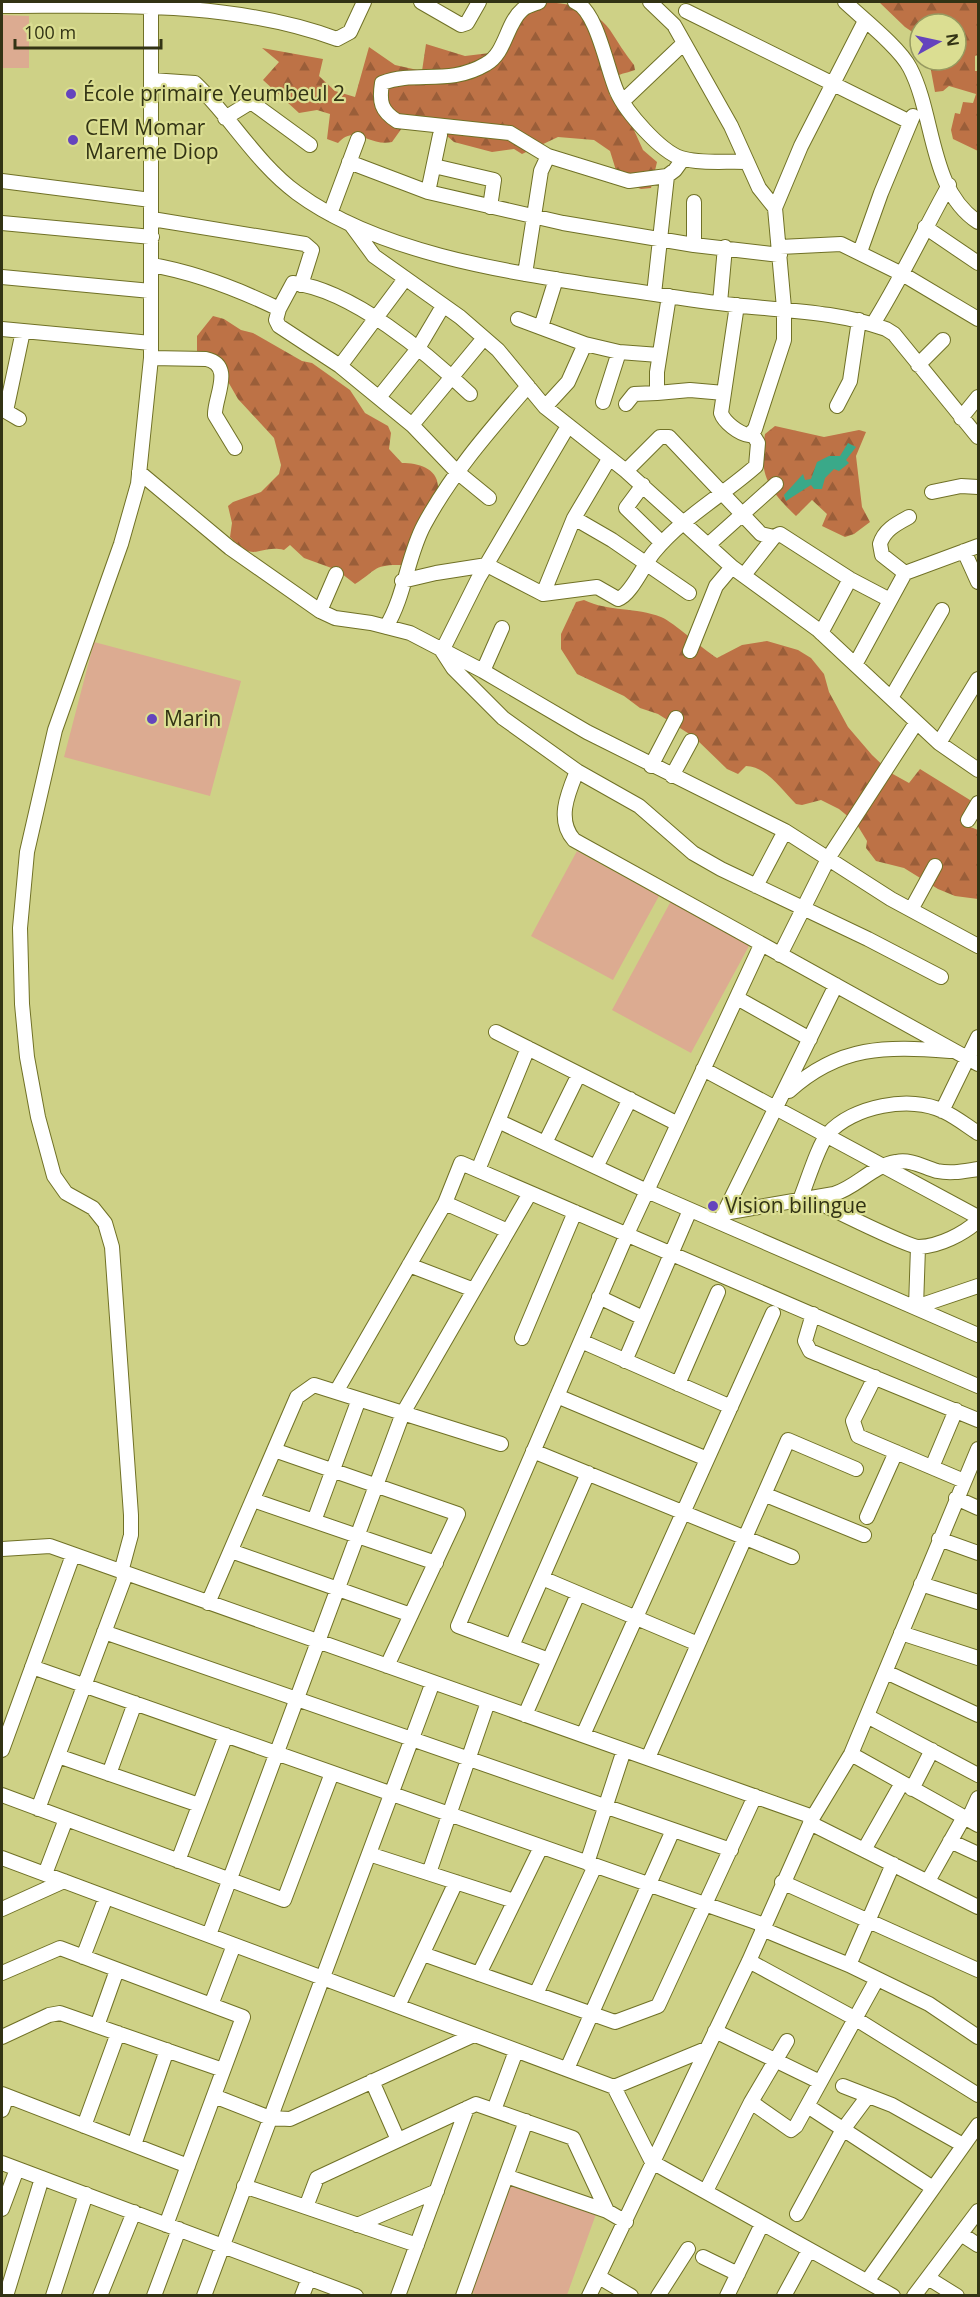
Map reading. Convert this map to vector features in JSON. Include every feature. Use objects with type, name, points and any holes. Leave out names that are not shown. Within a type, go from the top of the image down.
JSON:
[{"type":"street","points":[[2,6],[151,4],[276,21],[302,26],[337,39],[350,32],[364,2]]},
{"type":"street","points":[[421,2],[445,8],[465,25],[479,2]]},
{"type":"street","points":[[539,2],[522,10],[500,50],[488,64],[462,74],[435,79],[399,77],[382,84],[379,98],[385,114],[397,121],[510,133],[548,156],[629,181],[667,176],[683,159]]},
{"type":"street","points":[[575,2],[582,4],[591,19],[623,101],[668,152],[683,159],[746,162]]},
{"type":"street","points":[[650,2],[674,25],[731,126],[759,188],[775,208]]},
{"type":"street","points":[[845,2],[910,68],[949,186],[958,204],[978,222]]},
{"type":"street","points":[[38,1809],[104,1632],[123,1573],[131,1535],[112,1247],[105,1223],[93,1208],[66,1193],[54,1176],[38,1118],[27,1057],[22,1004],[20,928],[27,852],[55,730],[121,544],[138,484],[151,357],[153,265],[151,4]]},
{"type":"street","points":[[674,25],[689,6],[835,85],[910,122]]},
{"type":"street","points":[[402,581],[487,565],[543,594],[597,587],[618,599],[622,598],[629,593],[646,562],[682,522],[715,497],[724,494],[756,466],[758,443],[752,433],[784,340],[784,308],[775,208],[801,147],[835,85],[865,21]]},
{"type":"street","points":[[623,101],[684,44]]},
{"type":"street","points":[[151,80],[195,83],[278,177],[297,193],[352,226],[418,248],[525,274],[720,303],[827,312],[873,324],[894,334],[978,437]]},
{"type":"street","points":[[225,118],[251,102],[310,145]]},
{"type":"street","points":[[860,252],[910,122],[922,102]]},
{"type":"street","points":[[428,192],[440,135]]},
{"type":"street","points":[[330,214],[358,139]]},
{"type":"street","points":[[525,274],[541,171],[548,156]]},
{"type":"street","points":[[348,162],[428,192],[490,207],[661,240],[694,245],[780,251],[835,243],[860,252],[904,275],[978,319]]},
{"type":"street","points":[[434,166],[494,180],[490,207]]},
{"type":"street","points":[[654,294],[667,176]]},
{"type":"street","points":[[2,181],[151,200]]},
{"type":"street","points":[[873,324],[904,275],[925,228],[949,186]]},
{"type":"street","points":[[694,202],[694,245]]},
{"type":"street","points":[[152,219],[310,246],[312,250],[301,285]]},
{"type":"street","points":[[2,223],[152,237]]},
{"type":"street","points":[[352,226],[374,256],[484,338],[545,407],[643,485],[732,567],[821,633],[856,663],[939,743],[976,768],[978,753]]},
{"type":"street","points":[[925,228],[978,263]]},
{"type":"street","points":[[720,303],[725,247]]},
{"type":"street","points":[[153,265],[190,272],[225,284],[279,309]]},
{"type":"street","points":[[2,277],[151,291]]},
{"type":"street","points":[[340,366],[405,279]]},
{"type":"street","points":[[541,327],[556,279]]},
{"type":"street","points":[[470,394],[417,350],[342,297],[293,283],[279,309],[276,320],[279,326],[340,366],[380,396],[412,425],[456,471],[489,498]]},
{"type":"street","points":[[657,393],[659,355],[669,296]]},
{"type":"street","points":[[737,305],[721,413],[723,418],[745,435],[752,433]]},
{"type":"street","points":[[380,396],[417,350],[443,306]]},
{"type":"street","points":[[518,319],[585,344],[619,352],[659,355]]},
{"type":"street","points":[[837,406],[850,381],[859,320]]},
{"type":"street","points":[[2,329],[151,343]]},
{"type":"street","points":[[19,419],[4,410],[23,331]]},
{"type":"street","points":[[412,425],[484,338]]},
{"type":"street","points":[[918,366],[943,339]]},
{"type":"street","points":[[545,407],[568,382],[585,344]]},
{"type":"street","points":[[603,402],[619,352]]},
{"type":"street","points":[[151,357],[206,359],[215,363],[223,378],[215,415],[235,448]]},
{"type":"street","points":[[386,627],[399,602],[402,581],[425,524],[456,471],[528,386]]},
{"type":"street","points":[[626,404],[634,394],[690,390],[724,393]]},
{"type":"street","points":[[961,418],[978,397]]},
{"type":"street","points":[[442,651],[487,565],[568,426]]},
{"type":"street","points":[[626,471],[660,437],[665,436],[698,465],[761,534],[774,537]]},
{"type":"street","points":[[543,594],[574,518],[609,459]]},
{"type":"street","points":[[139,472],[230,548],[320,611],[335,618],[410,633],[483,671],[651,766],[785,831],[891,899],[912,908],[978,946]]},
{"type":"street","points":[[708,545],[776,484]]},
{"type":"street","points":[[643,485],[626,508],[662,543]]},
{"type":"street","points":[[932,492],[961,486],[978,487]]},
{"type":"street","points":[[905,573],[882,555],[879,544],[886,532],[909,517]]},
{"type":"street","points":[[574,518],[646,562],[689,594]]},
{"type":"street","points":[[744,575],[774,537],[780,534],[850,579],[890,600]]},
{"type":"street","points":[[856,663],[905,573],[978,546]]},
{"type":"street","points":[[964,550],[978,582]]},
{"type":"street","points":[[690,651],[716,586],[732,567]]},
{"type":"street","points":[[320,611],[336,574]]},
{"type":"street","points":[[821,633],[850,579]]},
{"type":"street","points":[[891,698],[942,610]]},
{"type":"street","points":[[483,671],[502,628]]},
{"type":"street","points":[[442,651],[453,668],[496,712],[576,771],[639,806],[693,853],[941,977]]},
{"type":"street","points":[[939,743],[978,679]]},
{"type":"street","points":[[651,766],[676,718]]},
{"type":"street","points":[[780,955],[829,858],[916,723]]},
{"type":"street","points":[[672,776],[691,741]]},
{"type":"street","points":[[576,771],[568,793],[564,822],[566,832],[574,840],[967,1058]]},
{"type":"street","points":[[968,820],[978,803]]},
{"type":"street","points":[[756,886],[785,831]]},
{"type":"street","points":[[912,908],[935,866]]},
{"type":"street","points":[[549,1660],[458,1626],[627,1234],[761,945]]},
{"type":"street","points":[[722,1217],[784,1095],[836,985]]},
{"type":"street","points":[[737,998],[810,1040]]},
{"type":"street","points":[[496,1032],[678,1124]]},
{"type":"street","points":[[942,1111],[978,1037]]},
{"type":"street","points":[[784,1095],[799,1081],[857,1052],[884,1047],[967,1058]]},
{"type":"street","points":[[478,1170],[528,1048]]},
{"type":"street","points":[[704,1069],[885,1166],[978,1219],[968,1230],[946,1240],[918,1247],[806,1200]]},
{"type":"street","points":[[545,1143],[579,1074]]},
{"type":"street","points":[[597,1167],[630,1099]]},
{"type":"street","points":[[806,1200],[826,1135],[862,1113],[883,1106],[923,1105],[942,1111],[978,1133]]},
{"type":"street","points":[[498,1121],[690,1210],[722,1217],[978,1335]]},
{"type":"street","points":[[722,1217],[844,1191],[867,1173],[895,1162],[909,1162],[955,1173],[978,1168]]},
{"type":"street","points":[[336,1392],[445,1203],[461,1163],[978,1386]]},
{"type":"street","points":[[209,1935],[403,1413],[530,1193]]},
{"type":"street","points":[[445,1203],[508,1231]]},
{"type":"street","points":[[625,1360],[690,1210]]},
{"type":"street","points":[[522,1338],[575,1212]]},
{"type":"street","points":[[916,1308],[918,1247]]},
{"type":"street","points":[[409,1265],[474,1290]]},
{"type":"street","points":[[916,1308],[978,1286]]},
{"type":"street","points":[[678,1384],[718,1292]]},
{"type":"street","points":[[599,1298],[643,1318]]},
{"type":"street","points":[[583,1735],[773,1312]]},
{"type":"street","points":[[813,1314],[805,1341],[810,1351],[978,1420]]},
{"type":"street","points":[[581,1341],[731,1407]]},
{"type":"street","points":[[875,1377],[853,1421],[854,1429],[863,1439],[964,1481]]},
{"type":"street","points":[[208,1603],[297,1397],[314,1385],[501,1444]]},
{"type":"street","points":[[557,1396],[707,1460]]},
{"type":"street","points":[[314,1521],[359,1399]]},
{"type":"street","points":[[932,1467],[956,1410]]},
{"type":"street","points":[[648,1758],[745,1537],[766,1495],[788,1440],[856,1470]]},
{"type":"street","points":[[274,1450],[458,1514],[387,1666]]},
{"type":"street","points":[[591,2295],[749,1961],[782,1882],[812,1820],[851,1754],[978,1450]]},
{"type":"street","points":[[533,1451],[792,1557]]},
{"type":"street","points":[[867,1517],[896,1452]]},
{"type":"street","points":[[512,1646],[588,1473]]},
{"type":"street","points":[[766,1495],[864,1535]]},
{"type":"street","points":[[956,1498],[978,1508]]},
{"type":"street","points":[[253,1500],[436,1563]]},
{"type":"street","points":[[939,1539],[978,1553]]},
{"type":"street","points":[[2,1562],[4,1549],[50,1546],[318,1641],[755,1796],[812,1820],[864,1850],[978,1908]]},
{"type":"street","points":[[231,1551],[411,1615]]},
{"type":"street","points":[[2,1750],[6,1722],[32,1667],[73,1555]]},
{"type":"street","points":[[542,1578],[698,1644]]},
{"type":"street","points":[[921,1584],[978,1602]]},
{"type":"street","points":[[525,1715],[578,1594]]},
{"type":"street","points":[[104,1632],[731,1850]]},
{"type":"street","points":[[901,1633],[978,1658]]},
{"type":"street","points":[[32,1667],[705,1904],[849,1965],[929,2004],[978,2037]]},
{"type":"street","points":[[886,1672],[976,1708]]},
{"type":"street","points":[[204,2295],[433,1682]]},
{"type":"street","points":[[429,1873],[488,1702]]},
{"type":"street","points":[[109,1774],[135,1703]]},
{"type":"street","points":[[867,1716],[978,1775]]},
{"type":"street","points":[[178,1860],[226,1736]]},
{"type":"street","points":[[536,1994],[591,1865],[606,1806],[624,1750]]},
{"type":"street","points":[[864,1850],[932,1750]]},
{"type":"street","points":[[851,1754],[970,1821]]},
{"type":"street","points":[[58,1756],[199,1805]]},
{"type":"street","points":[[2,1795],[284,1900],[332,1773]]},
{"type":"street","points":[[423,1954],[615,2022],[658,2006],[755,1796]]},
{"type":"street","points":[[928,1881],[950,1841],[970,1821],[978,1798]]},
{"type":"street","points":[[45,1874],[66,1819]]},
{"type":"street","points":[[567,2069],[673,1830]]},
{"type":"street","points":[[950,1841],[978,1854]]},
{"type":"street","points":[[478,1974],[541,1847]]},
{"type":"street","points":[[369,1854],[514,1901]]},
{"type":"street","points":[[2,1858],[614,2087],[652,2162],[893,2295]]},
{"type":"street","points":[[849,1965],[893,1864]]},
{"type":"street","points":[[2,1909],[64,1881]]},
{"type":"street","points":[[398,2006],[456,1882]]},
{"type":"street","points":[[782,1882],[978,1970]]},
{"type":"street","points":[[83,1957],[106,1897]]},
{"type":"street","points":[[211,2005],[234,1945]]},
{"type":"street","points":[[2,1973],[60,1948],[243,2017],[188,2166],[154,2295]]},
{"type":"street","points":[[749,1961],[856,2019],[978,2095]]},
{"type":"street","points":[[97,2026],[117,1970]]},
{"type":"street","points":[[751,2102],[791,2130],[809,2107],[820,2082],[877,1979]]},
{"type":"street","points":[[2,2037],[49,2015],[60,2013],[223,2070]]},
{"type":"street","points":[[715,2031],[820,2082]]},
{"type":"street","points":[[84,2126],[118,2033]]},
{"type":"street","points":[[214,2096],[270,2118],[290,2119],[474,2035]]},
{"type":"street","points":[[706,2191],[751,2102],[787,2041]]},
{"type":"street","points":[[614,2087],[706,2049]]},
{"type":"street","points":[[134,2145],[167,2050]]},
{"type":"street","points":[[494,2110],[516,2050]]},
{"type":"street","points":[[372,2081],[398,2140]]},
{"type":"street","points":[[843,2086],[892,2105],[963,2145]]},
{"type":"street","points":[[2,2110],[4,2095],[188,2166]]},
{"type":"street","points":[[797,2214],[842,2131],[868,2096]]},
{"type":"street","points":[[306,2207],[317,2178],[476,2104],[573,2138],[607,2211]]},
{"type":"street","points":[[809,2107],[842,2131],[933,2188]]},
{"type":"street","points":[[398,2295],[468,2108]]},
{"type":"street","points":[[463,2295],[526,2121]]},
{"type":"street","points":[[868,2280],[978,2125]]},
{"type":"street","points":[[2,2163],[356,2295]]},
{"type":"street","points":[[2,2209],[17,2169]]},
{"type":"street","points":[[506,2176],[607,2211],[626,2222]]},
{"type":"street","points":[[6,2295],[42,2178]]},
{"type":"street","points":[[244,2186],[417,2245]]},
{"type":"street","points":[[357,2225],[437,2191]]},
{"type":"street","points":[[53,2295],[86,2194]]},
{"type":"street","points":[[914,2295],[978,2211]]},
{"type":"street","points":[[100,2295],[134,2212]]},
{"type":"street","points":[[727,2295],[762,2224]]},
{"type":"street","points":[[961,2234],[978,2246]]},
{"type":"street","points":[[658,2295],[688,2249]]},
{"type":"street","points":[[790,2294],[809,2250]]},
{"type":"street","points":[[703,2257],[738,2274]]},
{"type":"street","points":[[599,2277],[631,2295]]},
{"type":"street","points":[[302,2295],[309,2278]]},
{"type":"street","points":[[928,2278],[957,2295]]},
{"type":"shaded area","points":[[2,15],[29,16],[29,68],[2,68]]},
{"type":"shaded area","points":[[848,443],[856,447],[846,460],[849,463],[839,471],[834,469],[825,478],[822,489],[814,489],[811,485],[786,501],[784,495],[803,474],[805,480],[811,479],[817,462],[829,456],[840,456]]},
{"type":"shaded area","name":"Marin","points":[[94,642],[241,681],[210,796],[64,757]]},
{"type":"shaded area","points":[[577,851],[659,896],[613,980],[531,936]]},
{"type":"shaded area","points":[[671,901],[750,944],[691,1053],[612,1010]]},
{"type":"shaded area","points":[[510,2183],[596,2214],[567,2295],[481,2296],[470,2292]]},
{"type":"green space","points":[[520,2],[557,3],[581,8],[601,20],[610,30],[634,65],[635,70],[616,77],[607,86],[610,96],[629,119],[643,150],[657,162],[651,188],[641,189],[619,180],[610,151],[594,140],[558,137],[522,154],[514,149],[492,152],[454,142],[439,129],[402,128],[392,142],[384,143],[351,135],[338,143],[327,139],[330,114],[317,110],[299,113],[263,80],[279,62],[262,48],[323,59],[319,76],[335,91],[355,97],[369,47],[395,65],[422,71],[426,44],[465,56],[490,53]]},
{"type":"green space","points":[[879,2],[978,2],[978,55],[975,56],[975,71],[978,71],[978,151],[953,139],[951,130],[955,113],[960,114],[963,102],[973,103],[976,94],[949,86],[943,91],[935,92],[931,72],[968,72],[968,12],[908,12],[908,29]]},
{"type":"green space","points":[[213,316],[224,319],[241,330],[253,333],[302,361],[312,363],[350,390],[365,413],[388,426],[391,433],[389,449],[402,463],[426,468],[434,475],[437,480],[437,492],[423,514],[403,565],[380,567],[355,584],[337,570],[304,558],[290,545],[284,550],[268,549],[251,552],[238,545],[230,537],[232,523],[228,506],[261,492],[279,474],[281,465],[274,438],[238,399],[219,366],[197,359],[197,336]]},
{"type":"green space","points":[[775,426],[824,437],[859,430],[866,432],[856,456],[862,507],[870,522],[854,534],[845,537],[822,526],[827,514],[812,500],[796,516],[786,506],[772,489],[764,470],[765,434]]},
{"type":"green space","points":[[584,600],[593,604],[661,617],[717,658],[742,645],[767,641],[798,650],[811,658],[824,674],[829,692],[848,727],[891,773],[909,783],[920,769],[978,805],[968,826],[978,830],[978,899],[955,896],[938,889],[904,868],[876,861],[866,848],[867,841],[856,823],[839,809],[821,800],[802,805],[796,804],[767,774],[753,767],[746,766],[738,774],[727,769],[694,737],[658,714],[640,708],[624,696],[577,674],[561,649],[561,634],[576,602]]},
{"type":"place","name":"École primaire Yeumbeul 2","points":[[71,94]]},
{"type":"place","name":"CEM Momar Mareme Diop","points":[[73,140]]},
{"type":"place","name":"Marin","points":[[152,719]]},
{"type":"place","name":"Vision bilingue","points":[[713,1206]]}]
